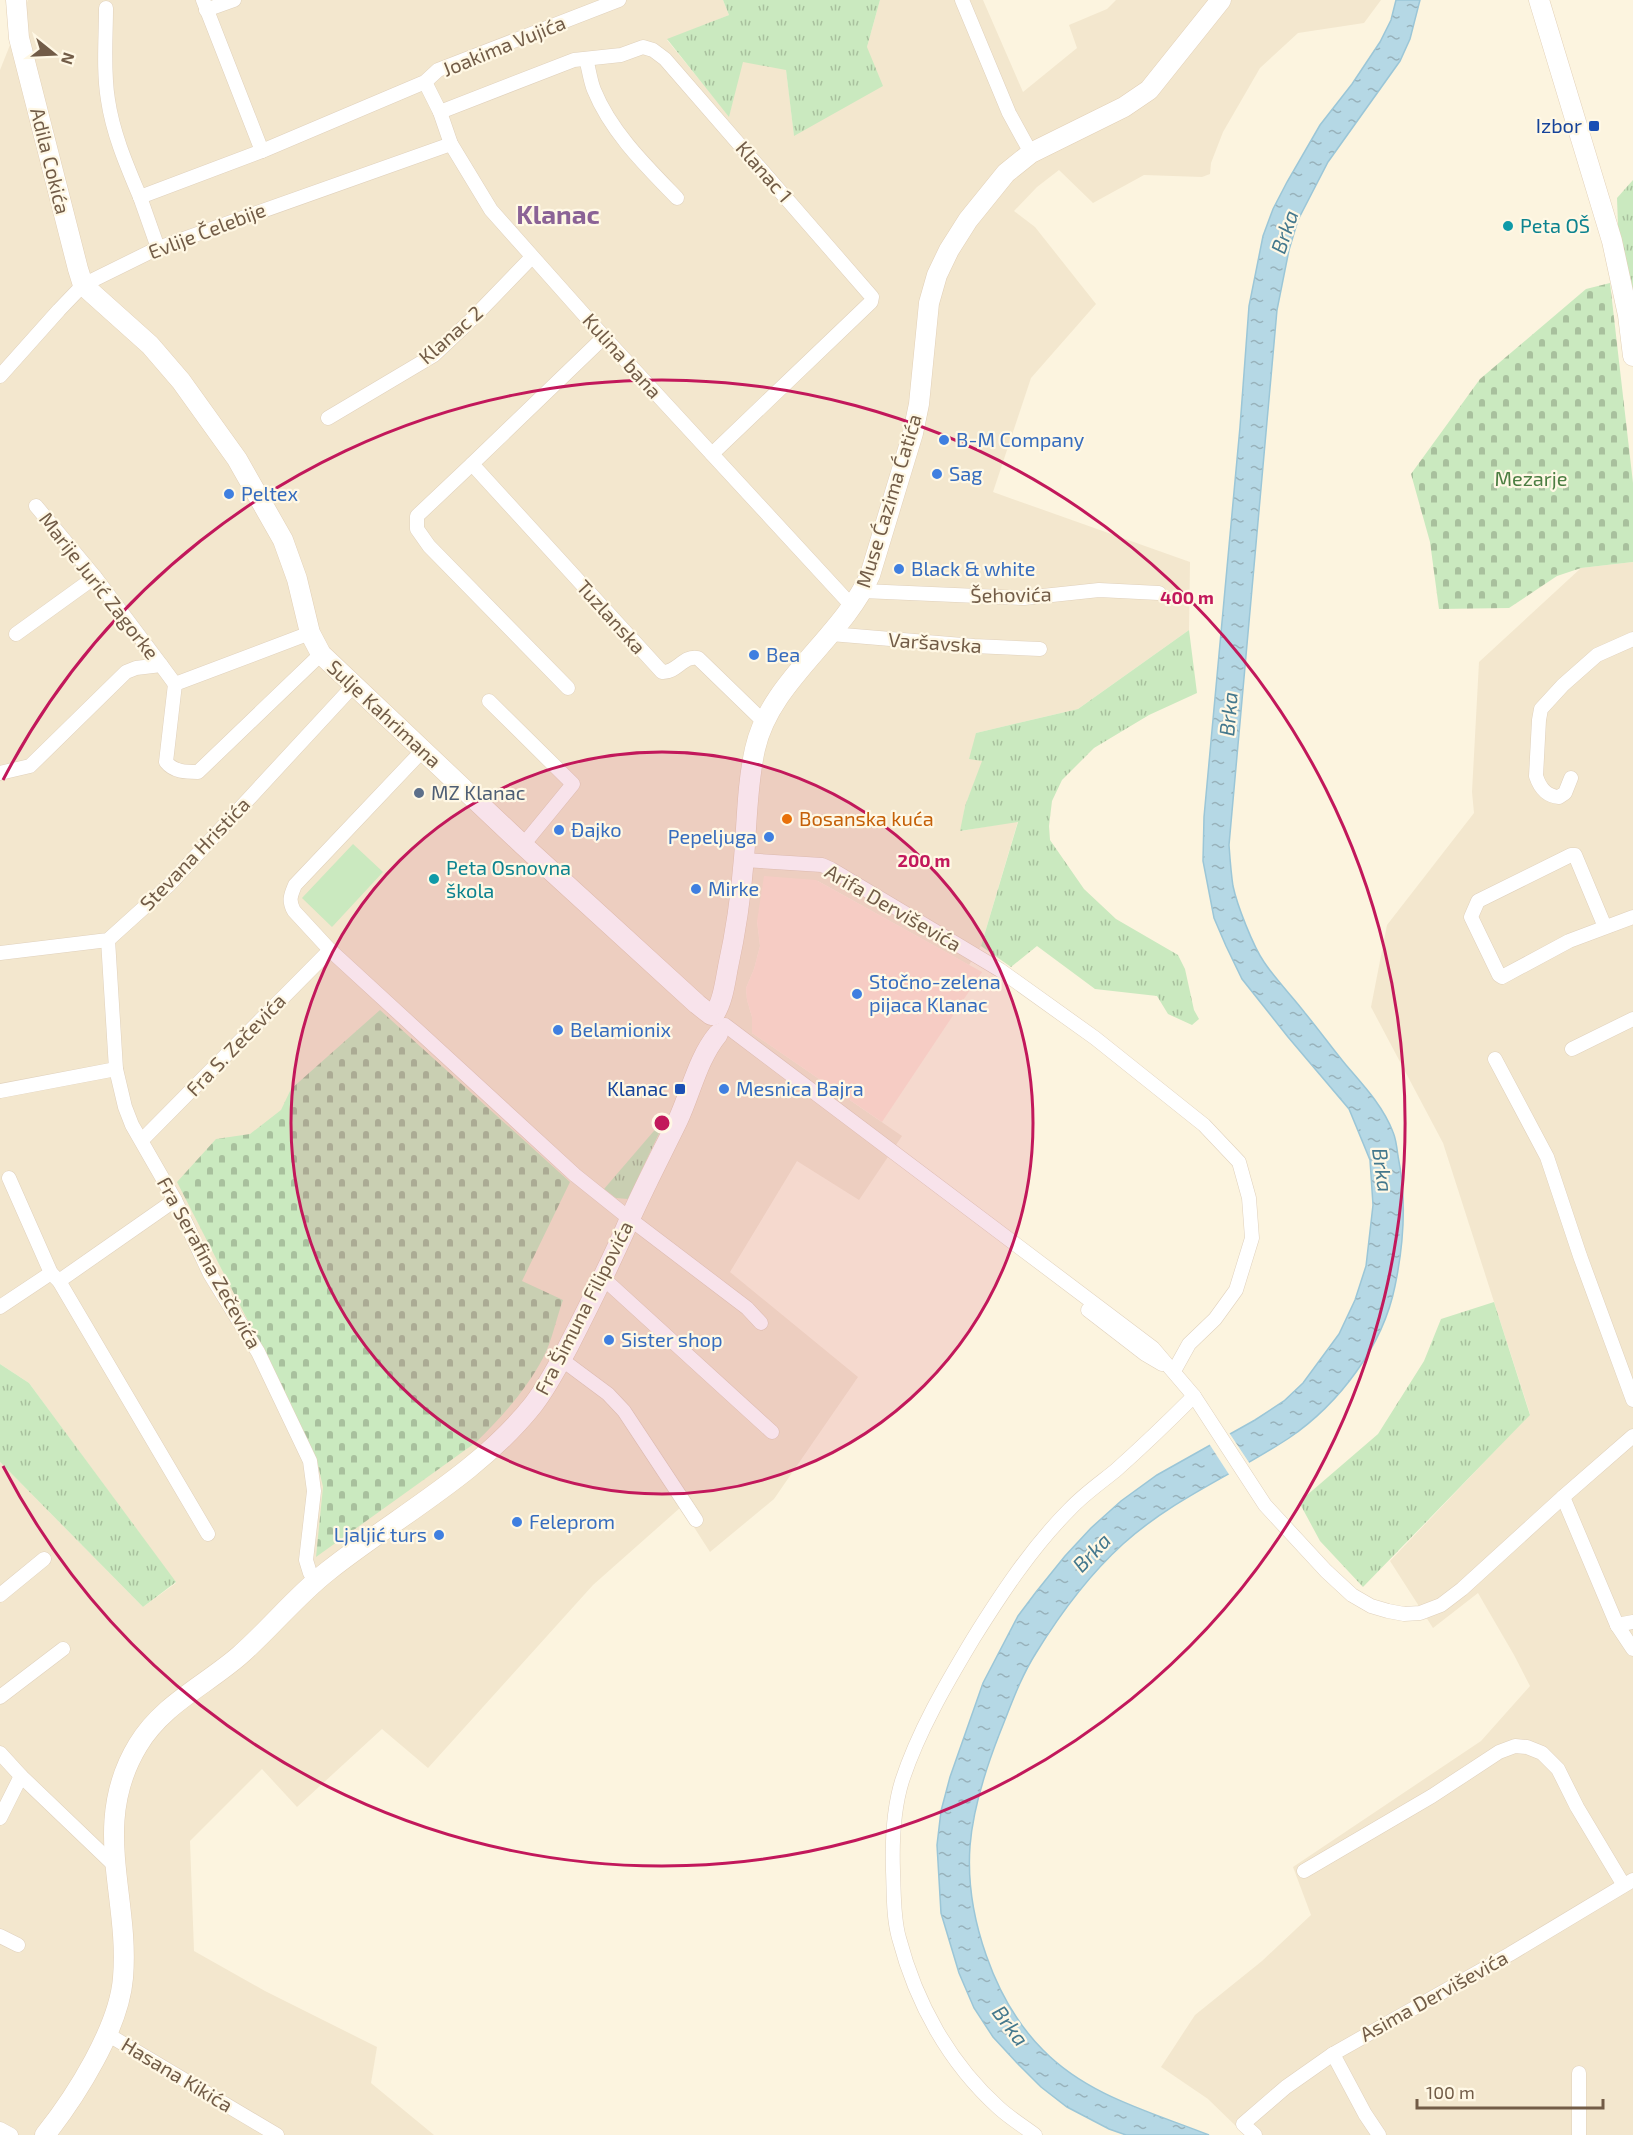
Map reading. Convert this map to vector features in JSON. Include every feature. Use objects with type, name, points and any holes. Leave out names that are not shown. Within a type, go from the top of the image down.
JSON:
[{"type":"main road","name":"Adila Cokića","points":[[16,0],[18,38],[83,285]]},
{"type":"main road","name":"Muse Ćazima Ćatića","points":[[713,1021],[723,990],[734,940],[744,860],[750,773],[755,747],[763,721],[858,598],[870,575],[913,433],[919,404],[928,303],[937,275],[949,250],[961,230],[1006,173],[1031,153],[1124,107],[1149,90],[1221,0]]},
{"type":"main road","points":[[1539,0],[1612,241],[1628,315],[1633,353]]},
{"type":"main road","name":"Sulje Kahrimana","points":[[83,285],[150,345],[181,381],[237,459],[283,540],[297,579],[310,633],[321,654],[713,1021]]},
{"type":"main road","name":"Fra Šimuna Filipovića","points":[[45,2135],[56,2127],[107,2034],[118,2008],[123,1979],[123,1939],[114,1865],[113,1831],[119,1788],[124,1772],[138,1745],[153,1723],[175,1703],[239,1656],[316,1580],[464,1472],[508,1435],[536,1402],[603,1278],[666,1145],[711,1044],[713,1021]]},
{"type":"street","points":[[234,0],[204,5],[262,151]]},
{"type":"street","name":"Joakima Vujića","points":[[140,197],[262,151],[425,82],[438,70],[619,0]]},
{"type":"street","points":[[962,0],[1009,113],[1031,153]]},
{"type":"street","points":[[106,8],[108,103],[121,151],[158,248]]},
{"type":"street","name":"Klanac 1","points":[[440,112],[574,60],[621,55],[648,47],[665,58],[872,297],[871,302],[712,454]]},
{"type":"street","points":[[586,58],[594,89],[604,111],[647,167],[676,198]]},
{"type":"street","name":"Kulina bana","points":[[425,82],[440,112],[451,144],[491,210],[712,454],[858,598]]},
{"type":"street","name":"Evlije Čelebije","points":[[0,376],[83,285],[158,248],[451,144]]},
{"type":"street","name":"Klanac 2","points":[[328,418],[434,355],[532,257]]},
{"type":"street","points":[[568,688],[429,546],[417,529],[417,516],[604,337]]},
{"type":"street","name":"Tuzlanska","points":[[472,464],[662,672],[672,671],[690,657],[698,658],[763,721]]},
{"type":"street","name":"Marije Jurić Zagorke","points":[[36,506],[95,577],[175,684]]},
{"type":"street","points":[[16,634],[95,577]]},
{"type":"street","name":"Šehovića","points":[[858,598],[1024,598],[1099,590],[1159,593]]},
{"type":"street","points":[[310,633],[175,684],[166,762],[179,770],[198,772],[321,654]]},
{"type":"street","name":"Varšavska","points":[[831,634],[1040,649]]},
{"type":"street","points":[[1571,778],[1565,792],[1559,797],[1551,796],[1539,784],[1536,776],[1541,709],[1563,685],[1597,656],[1633,639]]},
{"type":"street","points":[[0,773],[30,766],[126,672],[136,668],[161,665]]},
{"type":"street","name":"Stevana Hristića","points":[[108,940],[169,885],[354,685]]},
{"type":"street","points":[[489,701],[573,784],[524,845]]},
{"type":"street","points":[[423,750],[296,885],[290,897],[290,903],[330,950],[567,1167],[630,1219],[747,1308],[761,1323]]},
{"type":"street","points":[[1605,927],[1575,855],[1478,901],[1471,916],[1502,977],[1569,941],[1605,927],[1633,916]]},
{"type":"street","name":"Arifa Derviševića","points":[[744,860],[822,865],[1000,970],[1095,1038],[1203,1125],[1239,1162],[1249,1198],[1252,1238],[1236,1290],[1215,1319],[1189,1344],[1174,1371]]},
{"type":"street","points":[[0,953],[108,940]]},
{"type":"street","name":"Fra Serafina Zečevića","points":[[108,940],[116,1069],[125,1107],[132,1125],[175,1200],[210,1274],[258,1352],[310,1461],[314,1491],[306,1560],[310,1574],[316,1580]]},
{"type":"street","name":"Fra S. Zečevića","points":[[142,1140],[330,950]]},
{"type":"street","points":[[1572,1049],[1633,1019]]},
{"type":"street","points":[[713,1021],[807,1096],[1145,1354],[1174,1371],[1203,1409],[1266,1505],[1326,1571],[1352,1595],[1371,1606],[1404,1614],[1420,1613],[1441,1605],[1462,1589],[1633,1436]]},
{"type":"street","points":[[1495,1059],[1547,1157],[1580,1256],[1633,1400]]},
{"type":"street","points":[[0,1090],[116,1069]]},
{"type":"street","points":[[9,1178],[55,1277],[208,1533]]},
{"type":"street","points":[[0,1307],[55,1277],[175,1200]]},
{"type":"street","points":[[603,1278],[772,1432]]},
{"type":"street","points":[[561,1359],[608,1394],[624,1411],[696,1520]]},
{"type":"street","points":[[1035,2135],[1000,2108],[974,2083],[928,2017],[912,1978],[899,1937],[894,1901],[892,1832],[901,1783],[950,1677],[989,1613],[1031,1555],[1070,1508],[1153,1436],[1194,1396]]},
{"type":"street","points":[[1563,1497],[1617,1625],[1633,1649]]},
{"type":"street","points":[[0,1595],[44,1559]]},
{"type":"street","points":[[1617,1625],[1633,1622]]},
{"type":"street","points":[[0,1698],[63,1649]]},
{"type":"street","points":[[1304,1871],[1431,1796],[1499,1752],[1515,1746],[1527,1747],[1542,1753],[1558,1769],[1577,1807],[1628,1882]]},
{"type":"street","points":[[0,1753],[114,1865]]},
{"type":"street","points":[[0,1818],[21,1776]]},
{"type":"street","name":"Asima Derviševića","points":[[1255,2135],[1243,2124],[1286,2087],[1332,2054],[1510,1954],[1628,1882]]},
{"type":"street","points":[[0,1936],[18,1945]]},
{"type":"street","name":"Hasana Kikića","points":[[107,2034],[277,2135]]},
{"type":"street","points":[[1332,2054],[1379,2135]]},
{"type":"street","points":[[1579,2073],[1579,2135]]},
{"type":"street","points":[[0,2129],[11,2135]]},
{"type":"shaded area","points":[[28,0],[723,0],[729,15],[667,40],[729,116],[742,61],[786,69],[794,135],[867,47],[880,0],[983,0],[1023,92],[1077,48],[1069,25],[1107,9],[1116,0],[1381,0],[1364,23],[1298,33],[1260,68],[1223,132],[1211,163],[1210,174],[1202,177],[1144,175],[1093,203],[1059,170],[1037,187],[1014,211],[1035,227],[1096,304],[1031,378],[993,492],[1190,562],[1189,630],[1078,709],[976,733],[983,761],[965,806],[961,831],[1018,821],[981,946],[969,965],[818,881],[757,921],[760,946],[746,988],[752,1017],[752,1033],[902,1136],[859,1200],[797,1161],[730,1272],[858,1377],[774,1499],[710,1552],[681,1507],[593,1585],[428,1768],[382,1729],[297,1807],[262,1769],[190,1841],[194,1951],[265,1991],[377,2047],[371,2083],[434,2135],[0,2135],[0,1462],[143,1607],[176,1583],[29,1383],[0,1364],[0,70]]},
{"type":"shaded area","points":[[1633,562],[1633,2135],[1245,2135],[1208,2099],[1161,2067],[1195,2015],[1262,1961],[1311,1915],[1293,1867],[1481,1741],[1530,1686],[1478,1593],[1433,1628],[1390,1561],[1530,1414],[1443,1143],[1371,1007],[1387,925],[1474,813],[1472,792],[1479,662],[1581,568]]},
{"type":"shaded area","name":"Stočno-zelena pijaca Klanac","points":[[764,876],[816,880],[982,972],[882,1122],[752,1033],[752,1017],[746,988],[760,946],[757,921]]},
{"type":"green space","points":[[723,0],[880,0],[867,47],[883,86],[794,136],[786,70],[743,62],[729,117],[667,39],[729,15]]},
{"type":"green space","points":[[1633,180],[1633,327],[1619,253],[1617,198]]},
{"type":"green space","name":"Mezarje","points":[[1610,283],[1633,483],[1633,562],[1581,568],[1557,576],[1509,608],[1439,609],[1430,542],[1411,474],[1480,379],[1586,289]]},
{"type":"green space","points":[[1189,630],[1197,693],[1149,715],[1094,748],[1062,780],[1052,801],[1049,826],[1050,840],[1084,889],[1116,919],[1178,955],[1185,969],[1194,1010],[1199,1019],[1192,1025],[1168,1014],[1157,996],[1095,989],[1037,946],[1011,967],[981,946],[1018,822],[960,831],[965,806],[982,761],[969,759],[976,733],[1078,709]]},
{"type":"green space","points":[[353,844],[383,872],[332,927],[302,898]]},
{"type":"green space","points":[[380,1010],[570,1182],[522,1281],[563,1300],[543,1358],[521,1392],[494,1424],[475,1443],[316,1557],[323,1487],[318,1465],[291,1405],[177,1182],[216,1139],[250,1134],[281,1110],[291,1089]]},
{"type":"green space","points":[[659,1125],[662,1127],[628,1199],[616,1198],[604,1189]]},
{"type":"green space","points":[[1494,1302],[1530,1415],[1363,1587],[1320,1541],[1299,1502],[1378,1434],[1424,1361],[1441,1319]]},
{"type":"green space","points":[[0,1364],[29,1383],[176,1582],[143,1607],[0,1462]]},
{"type":"water","name":"Brka","points":[[1396,0],[1420,0],[1410,39],[1400,61],[1328,162],[1298,220],[1289,250],[1277,310],[1229,845],[1235,894],[1260,955],[1373,1097],[1394,1135],[1403,1189],[1401,1254],[1395,1286],[1389,1308],[1369,1351],[1356,1372],[1325,1408],[1289,1438],[1183,1500],[1142,1528],[1110,1556],[1076,1595],[1045,1638],[1020,1683],[984,1776],[970,1846],[972,1900],[986,1956],[1010,2007],[1026,2030],[1061,2066],[1100,2091],[1209,2135],[1126,2135],[1109,2129],[1067,2107],[1041,2087],[993,2037],[974,2008],[959,1973],[941,1913],[937,1845],[941,1811],[950,1777],[983,1683],[1018,1616],[1036,1592],[1091,1528],[1121,1501],[1157,1475],[1255,1420],[1284,1401],[1303,1383],[1339,1334],[1355,1300],[1366,1266],[1373,1205],[1370,1160],[1349,1109],[1242,979],[1226,946],[1214,918],[1203,861],[1204,817],[1249,306],[1263,236],[1273,209],[1320,125],[1352,84],[1380,42],[1391,20]]},
{"type":"pier","points":[[1228,1431],[1250,1464],[1230,1476],[1208,1442]]},
{"type":"place","name":"Izbor","points":[[1594,126]]},
{"type":"place","name":"Peta OŠ","points":[[1508,226]]},
{"type":"place","name":"B-M Company","points":[[944,440]]},
{"type":"place","name":"Sag","points":[[937,474]]},
{"type":"place","name":"Peltex","points":[[229,494]]},
{"type":"place","name":"Black & white","points":[[899,569]]},
{"type":"place","name":"Bea","points":[[754,655]]},
{"type":"place","name":"MZ Klanac","points":[[419,793]]},
{"type":"place","name":"Bosanska kuća","points":[[787,819]]},
{"type":"place","name":"Đajko","points":[[559,830]]},
{"type":"place","name":"Pepeljuga","points":[[769,837]]},
{"type":"place","name":"Peta Osnovna škola","points":[[434,879]]},
{"type":"place","name":"Mirke","points":[[696,889]]},
{"type":"place","name":"Stočno-zelena pijaca Klanac","points":[[857,994]]},
{"type":"place","name":"Belamionix","points":[[558,1030]]},
{"type":"place","name":"Klanac","points":[[680,1089]]},
{"type":"place","name":"Mesnica Bajra","points":[[724,1089]]},
{"type":"place","name":"Sister shop","points":[[609,1340]]},
{"type":"place","name":"Feleprom","points":[[517,1522]]},
{"type":"place","name":"Ljaljić turs","points":[[439,1535]]},
{"type":"district","name":"Klanac","points":[[558,215]]}]
